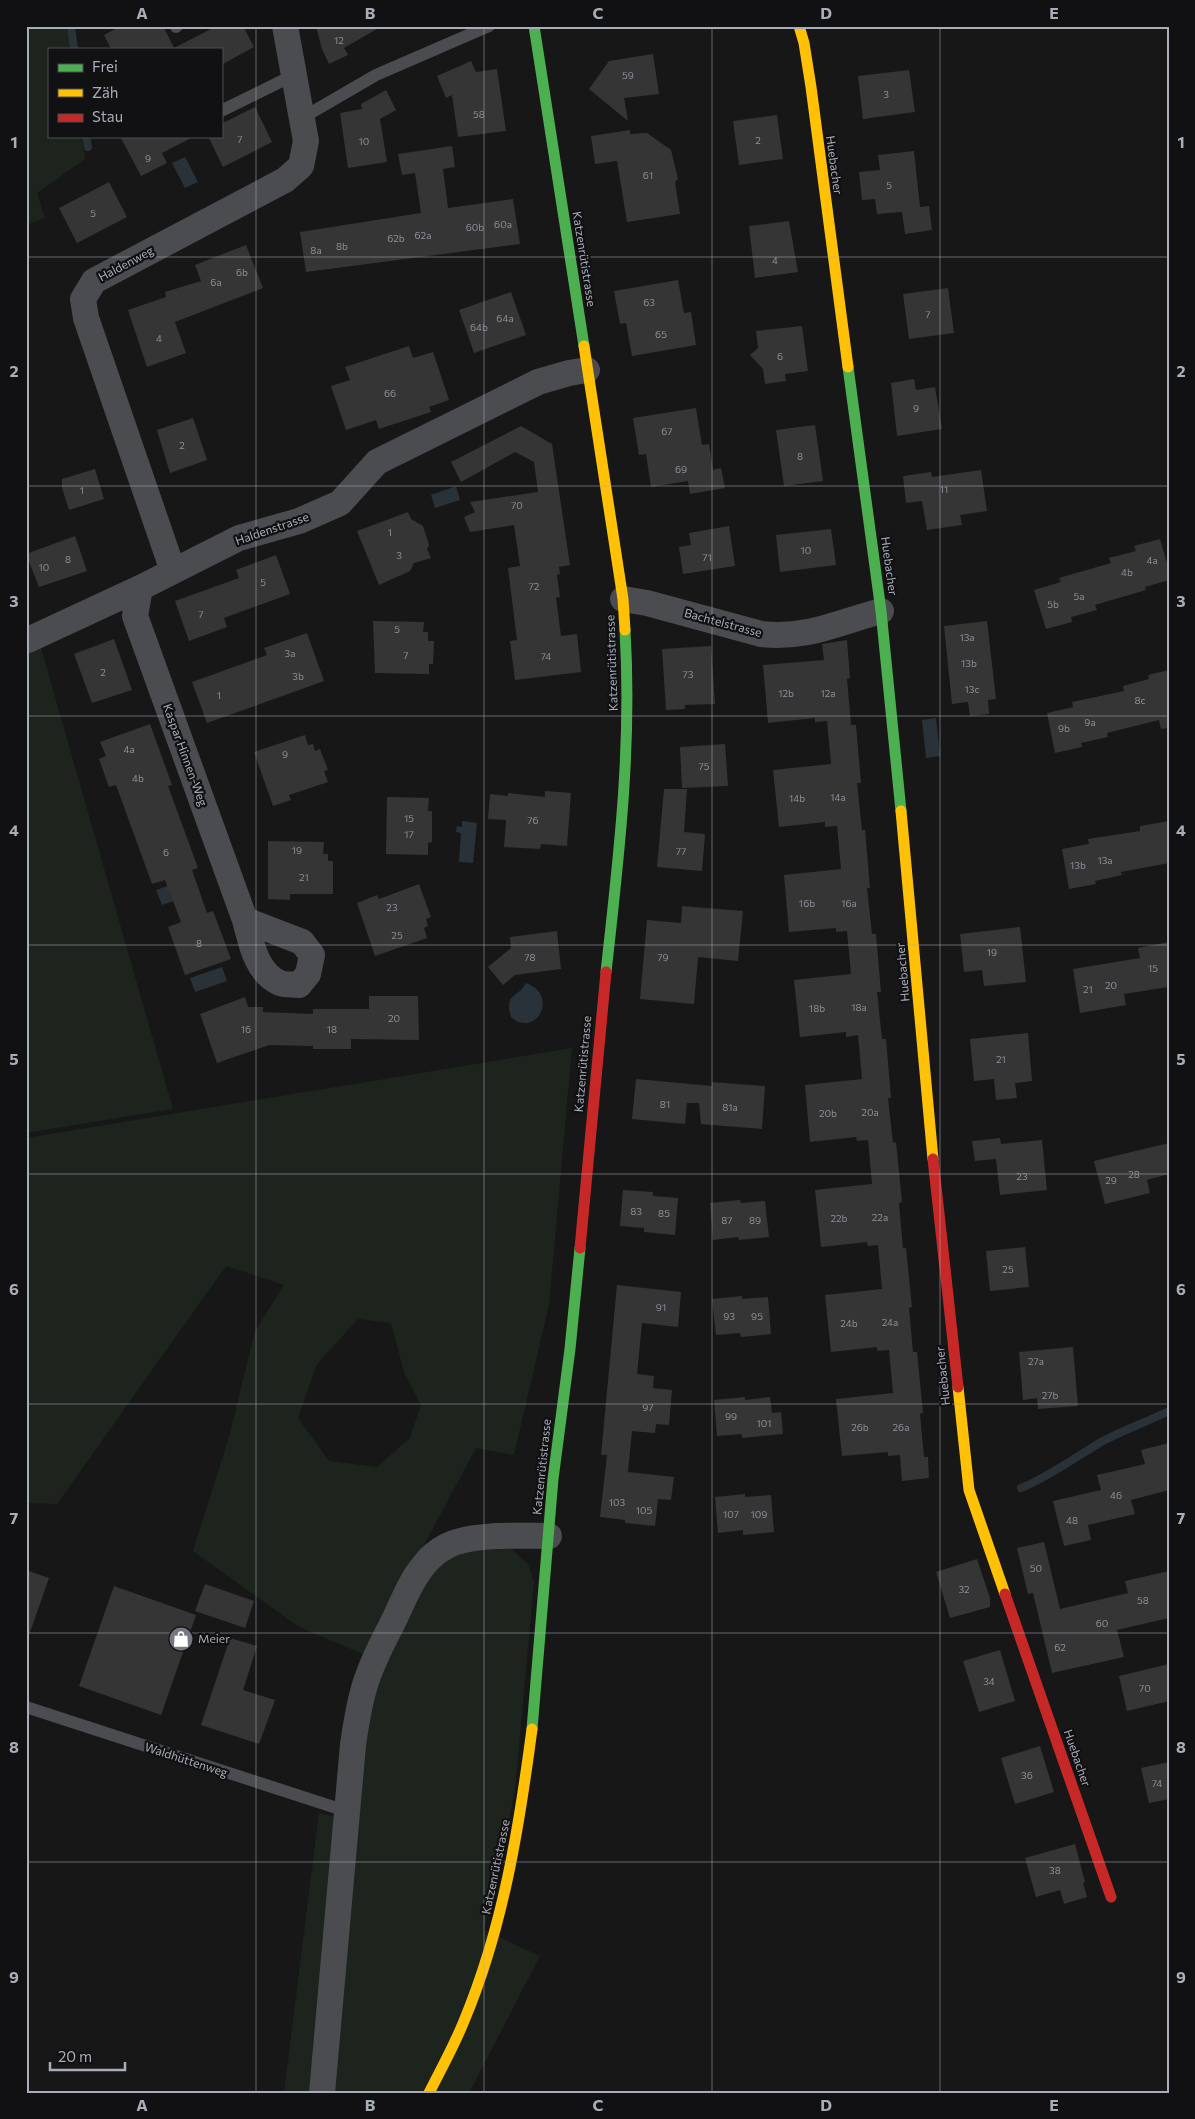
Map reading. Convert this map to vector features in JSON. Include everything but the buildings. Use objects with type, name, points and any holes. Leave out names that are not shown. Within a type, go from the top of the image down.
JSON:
[{"type":"street","name":"Haldenweg","points":[[172,571],[86,318],[83,299],[94,281],[285,180],[301,166],[306,141],[285,26]]},
{"type":"street","name":"Katzenrütistrasse","points":[[428,2093],[445,2064],[471,2005],[491,1948],[510,1878],[522,1811],[533,1723],[553,1479],[575,1309],[598,1042],[626,774],[628,686],[623,600],[534,26]]},
{"type":"street","name":"Huebacher","points":[[799,26],[811,87],[881,611],[912,914],[938,1203],[969,1490],[1111,1897]]},
{"type":"street","name":"Haldenstrasse","points":[[28,640],[140,588],[238,538],[299,521],[340,503],[377,462],[538,382],[587,370]]},
{"type":"street","name":"Kaspar Hinnen-Weg","points":[[140,588],[135,616],[245,920]]},
{"type":"street","name":"Bachtelstrasse","points":[[623,600],[647,603],[760,634],[779,636],[821,630],[881,611]]},
{"type":"street","points":[[322,2093],[330,2020],[346,1811],[357,1717],[365,1683],[375,1656],[423,1565],[448,1545],[462,1540],[549,1536]]},
{"type":"lane","points":[[302,118],[376,74],[489,26]]},
{"type":"lane","points":[[222,111],[294,75]]},
{"type":"lane","name":"Waldhüttenweg","points":[[26,1707],[346,1811]]},
{"type":"shaded area","points":[[26,26],[69,26],[70,48],[48,48],[48,138],[81,138],[85,159],[37,193],[45,218],[26,225]]},
{"type":"shaded area","points":[[185,157],[198,182],[185,188],[172,163]]},
{"type":"shaded area","points":[[456,486],[460,500],[435,508],[431,495]]},
{"type":"shaded area","points":[[39,641],[173,1109],[26,1133],[26,647]]},
{"type":"shaded area","points":[[936,718],[940,756],[926,758],[922,720]]},
{"type":"shaded area","points":[[462,821],[477,823],[473,863],[459,862],[461,833],[456,832],[457,826],[462,827]]},
{"type":"shaded area","points":[[192,878],[197,893],[162,905],[156,890]]},
{"type":"shaded area","points":[[222,967],[227,981],[195,992],[190,978]]},
{"type":"shaded area","points":[[526,983],[536,989],[542,996],[543,1005],[541,1013],[529,1023],[520,1022],[511,1017],[509,1009],[510,1000]]},
{"type":"shaded area","points":[[572,1048],[549,1305],[514,1455],[476,1448],[365,1655],[299,1627],[193,1551],[229,1437],[255,1331],[284,1285],[226,1266],[57,1504],[26,1503],[26,1138]],"holes":[[[358,1319],[391,1323],[404,1372],[421,1405],[410,1438],[377,1467],[329,1461],[298,1418],[317,1364]]]},
{"type":"shaded area","points":[[510,1548],[528,1564],[534,1582],[515,1791],[484,1930],[540,1956],[469,2093],[284,2093],[319,1813],[353,1821],[367,1700],[429,1569],[460,1552]]},
{"type":"waterway","points":[[71,26],[74,48]]},
{"type":"waterway","points":[[86,138],[88,147]]},
{"type":"waterway","points":[[1021,1488],[1051,1473],[1101,1442],[1169,1411]]},
{"type":"traffic: fast","points":[[534,26],[584,346]]},
{"type":"traffic: fast","points":[[848,367],[881,611],[901,811]]},
{"type":"traffic: fast","points":[[606,972],[623,801],[627,716],[625,630]]},
{"type":"traffic: fast","points":[[532,1729],[553,1479],[570,1349],[580,1248]]},
{"type":"traffic: slow","points":[[799,26],[804,43],[811,87],[848,367]]},
{"type":"traffic: slow","points":[[584,346],[623,599],[625,630]]},
{"type":"traffic: slow","points":[[901,811],[933,1159]]},
{"type":"traffic: slow","points":[[958,1387],[969,1490],[1005,1594]]},
{"type":"traffic: slow","points":[[429,2093],[460,2030],[478,1986],[489,1950],[508,1877],[532,1729]]},
{"type":"traffic: jam","points":[[580,1248],[606,972]]},
{"type":"traffic: jam","points":[[933,1159],[958,1387]]},
{"type":"traffic: jam","points":[[1005,1594],[1111,1897]]},
{"type":"place","name":"Meier","points":[[181,1639]]}]
